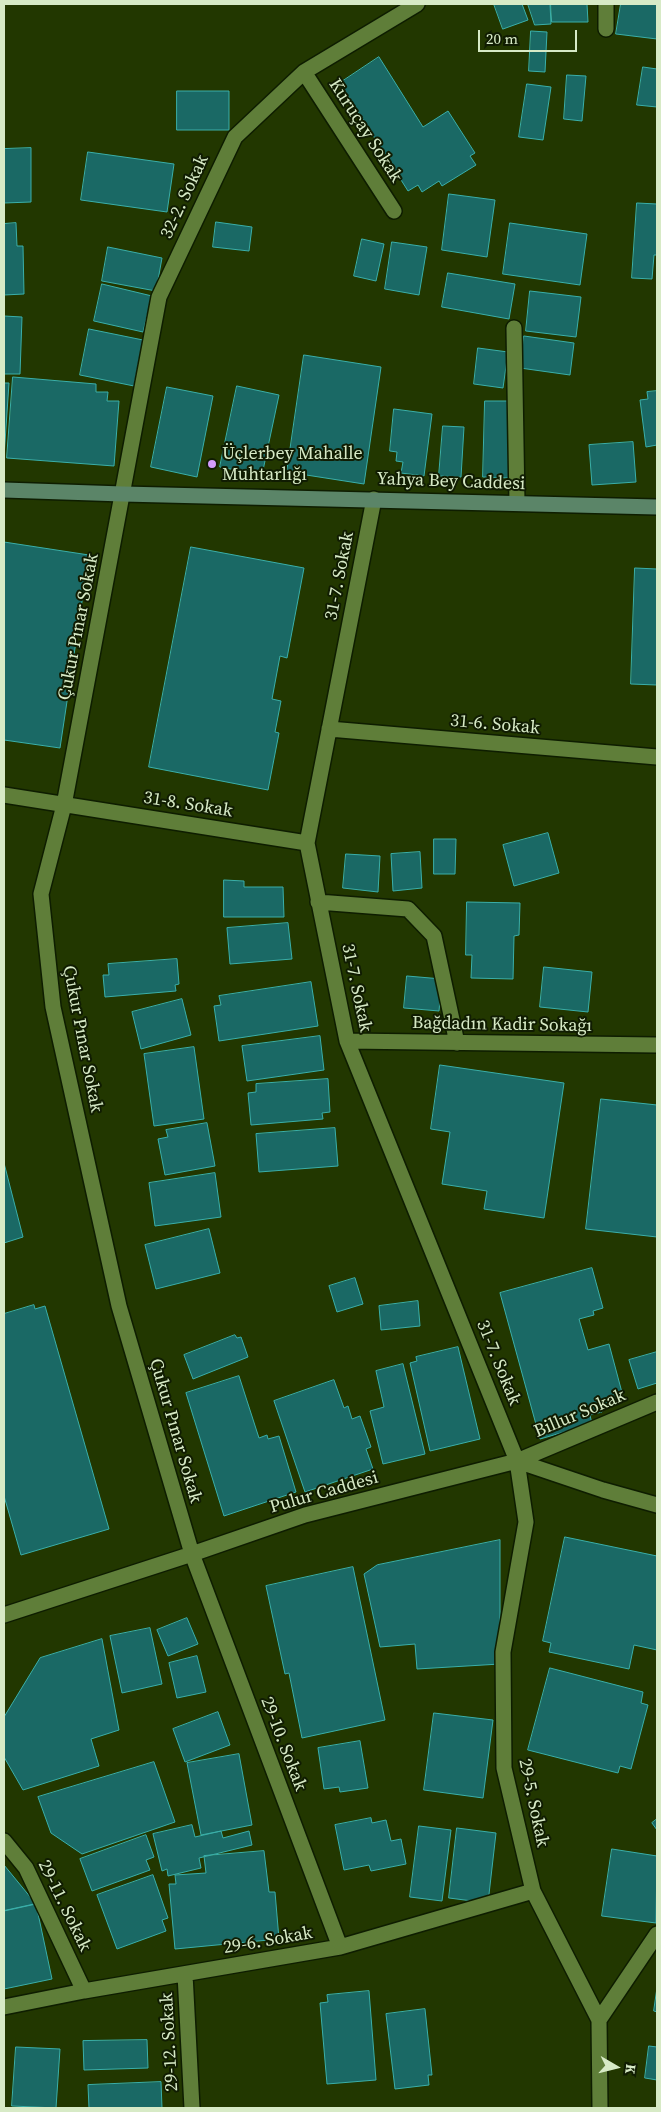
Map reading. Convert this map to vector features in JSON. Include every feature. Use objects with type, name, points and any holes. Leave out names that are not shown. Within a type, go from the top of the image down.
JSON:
[{"type":"street","name":"32-2. Sokak","points":[[123,494],[159,297],[235,137],[304,72],[417,4]]},
{"type":"street","points":[[606,4],[606,29]]},
{"type":"street","name":"Kuruçay Sokak","points":[[304,72],[394,211]]},
{"type":"street","points":[[514,328],[517,503]]},
{"type":"street","name":"Yahya Bey Caddesi","points":[[4,490],[657,507]]},
{"type":"street","name":"Çukur Pınar Sokak","points":[[123,494],[64,805],[41,894],[53,1007],[119,1306],[192,1554]]},
{"type":"street","name":"31-7. Sokak","points":[[374,499],[307,843],[347,1041],[517,1460]]},
{"type":"street","name":"31-6. Sokak","points":[[329,729],[657,757]]},
{"type":"street","name":"31-8. Sokak","points":[[4,795],[307,843]]},
{"type":"street","points":[[318,902],[408,909],[434,936],[457,1043]]},
{"type":"street","name":"Bağdadın Kadir Sokağı","points":[[347,1041],[657,1045]]},
{"type":"street","name":"Billur Sokak","points":[[517,1460],[657,1402]]},
{"type":"street","points":[[517,1460],[603,1490],[657,1505]]},
{"type":"street","name":"Pulur Caddesi","points":[[4,1615],[306,1515],[517,1460]]},
{"type":"street","name":"29-5. Sokak","points":[[517,1460],[526,1522],[503,1652],[504,1768],[533,1891],[600,2020],[600,2108]]},
{"type":"street","name":"29-10. Sokak","points":[[192,1554],[340,1947]]},
{"type":"street","name":"29-11. Sokak","points":[[4,1841],[26,1868],[84,1991]]},
{"type":"street","name":"29-6. Sokak","points":[[4,2007],[84,1991],[340,1947],[533,1891]]},
{"type":"street","points":[[600,2020],[657,1934]]},
{"type":"street","name":"29-12. Sokak","points":[[185,1974],[192,2108]]},
{"type":"building","points":[[494,4],[522,4],[528,20],[503,29]]},
{"type":"building","points":[[528,4],[550,4],[551,24],[535,25]]},
{"type":"building","points":[[551,4],[587,4],[588,22],[552,22]]},
{"type":"building","points":[[621,4],[657,4],[657,39],[616,34]]},
{"type":"building","points":[[531,31],[547,32],[545,72],[529,71]]},
{"type":"building","points":[[379,57],[423,127],[448,111],[475,153],[470,156],[476,165],[442,186],[439,181],[422,192],[418,185],[408,191],[340,83]]},
{"type":"building","points":[[643,67],[657,69],[657,107],[637,105]]},
{"type":"building","points":[[567,75],[586,76],[582,121],[564,119]]},
{"type":"building","points":[[527,84],[551,87],[543,140],[519,137]]},
{"type":"building","points":[[177,91],[229,91],[229,130],[177,130]]},
{"type":"building","points":[[31,148],[31,202],[4,203],[4,149]]},
{"type":"building","points":[[88,152],[174,164],[167,212],[81,200]]},
{"type":"building","points":[[449,194],[495,200],[487,257],[442,250]]},
{"type":"building","points":[[637,203],[657,204],[657,255],[654,255],[652,279],[632,278]]},
{"type":"building","points":[[216,222],[252,227],[249,251],[213,247]]},
{"type":"building","points":[[16,223],[17,246],[23,246],[24,294],[4,295],[4,224]]},
{"type":"building","points":[[510,223],[587,234],[580,285],[503,274]]},
{"type":"building","points":[[362,239],[384,244],[376,281],[354,276]]},
{"type":"building","points":[[392,242],[427,247],[419,295],[385,289]]},
{"type":"building","points":[[108,247],[162,258],[156,291],[102,281]]},
{"type":"building","points":[[448,273],[515,284],[509,319],[442,307]]},
{"type":"building","points":[[102,284],[152,296],[143,332],[94,321]]},
{"type":"building","points":[[530,291],[581,297],[576,337],[526,331]]},
{"type":"building","points":[[4,316],[22,317],[20,374],[4,374]]},
{"type":"building","points":[[89,329],[143,340],[134,386],[80,375]]},
{"type":"building","points":[[524,336],[574,343],[570,375],[520,368]]},
{"type":"building","points":[[478,348],[508,352],[503,388],[474,384]]},
{"type":"building","points":[[304,355],[381,367],[364,484],[287,472]]},
{"type":"building","points":[[13,377],[96,384],[96,392],[108,392],[107,401],[119,401],[114,466],[7,458]]},
{"type":"building","points":[[4,383],[9,383],[4,457]]},
{"type":"building","points":[[237,386],[279,395],[262,475],[220,467]]},
{"type":"building","points":[[167,387],[213,396],[197,477],[151,467]]},
{"type":"building","points":[[657,391],[657,445],[646,447],[640,400],[648,399],[647,392]]},
{"type":"building","points":[[485,401],[512,401],[510,478],[483,477]]},
{"type":"building","points":[[394,409],[432,414],[424,476],[401,473],[403,462],[396,461],[397,452],[390,451]]},
{"type":"building","points":[[443,426],[464,427],[461,477],[439,476]]},
{"type":"building","points":[[633,442],[636,482],[592,485],[589,445]]},
{"type":"building","points":[[4,542],[89,555],[60,748],[4,740]]},
{"type":"building","points":[[191,547],[304,568],[287,658],[280,656],[272,699],[281,701],[275,732],[279,733],[268,790],[149,767]]},
{"type":"building","points":[[635,568],[657,569],[657,685],[631,684]]},
{"type":"building","points":[[548,833],[559,873],[514,886],[503,845]]},
{"type":"building","points":[[434,839],[456,839],[455,874],[434,874]]},
{"type":"building","points":[[420,852],[422,888],[393,891],[391,854]]},
{"type":"building","points":[[346,854],[380,856],[378,892],[343,888]]},
{"type":"building","points":[[224,880],[244,881],[244,887],[283,887],[284,917],[224,917]]},
{"type":"building","points":[[467,902],[520,903],[519,935],[514,936],[513,979],[471,978],[472,955],[466,955]]},
{"type":"building","points":[[288,923],[292,959],[230,964],[227,928]]},
{"type":"building","points":[[177,959],[179,984],[175,985],[176,991],[105,997],[103,975],[109,975],[108,964]]},
{"type":"building","points":[[544,967],[592,972],[588,1012],[540,1007]]},
{"type":"building","points":[[407,976],[442,979],[439,1011],[404,1008]]},
{"type":"building","points":[[311,982],[318,1026],[219,1041],[214,1006],[221,1005],[219,996]]},
{"type":"building","points":[[182,999],[191,1035],[141,1049],[132,1012]]},
{"type":"building","points":[[320,1036],[324,1070],[247,1081],[242,1046]]},
{"type":"building","points":[[194,1047],[204,1119],[154,1126],[144,1054]]},
{"type":"building","points":[[440,1065],[564,1083],[544,1218],[484,1209],[487,1191],[442,1184],[450,1132],[431,1129]]},
{"type":"building","points":[[328,1079],[330,1112],[322,1113],[323,1119],[251,1125],[248,1093],[256,1092],[256,1084]]},
{"type":"building","points":[[601,1099],[657,1105],[657,1237],[586,1229]]},
{"type":"building","points":[[207,1123],[215,1166],[165,1175],[158,1139],[168,1137],[166,1130]]},
{"type":"building","points":[[335,1128],[338,1166],[259,1172],[256,1134]]},
{"type":"building","points":[[4,1163],[23,1237],[4,1243]]},
{"type":"building","points":[[215,1173],[221,1217],[155,1226],[149,1183]]},
{"type":"building","points":[[209,1229],[220,1273],[156,1289],[145,1245]]},
{"type":"building","points":[[592,1268],[603,1308],[593,1311],[594,1315],[579,1319],[588,1350],[609,1344],[624,1400],[601,1406],[602,1412],[590,1415],[592,1424],[540,1439],[500,1293]]},
{"type":"building","points":[[355,1278],[363,1304],[337,1312],[329,1286]]},
{"type":"building","points":[[418,1301],[420,1326],[381,1330],[379,1306]]},
{"type":"building","points":[[34,1305],[35,1309],[45,1306],[109,1529],[21,1555],[4,1496],[4,1314]]},
{"type":"building","points":[[235,1335],[237,1338],[241,1337],[248,1357],[193,1379],[184,1355]]},
{"type":"building","points":[[458,1347],[480,1439],[430,1451],[410,1363],[417,1361],[416,1357]]},
{"type":"building","points":[[657,1352],[657,1383],[638,1389],[629,1360]]},
{"type":"building","points":[[403,1364],[425,1454],[383,1464],[370,1411],[384,1407],[376,1371]]},
{"type":"building","points":[[239,1376],[259,1438],[267,1435],[268,1439],[279,1436],[296,1492],[224,1516],[186,1393]]},
{"type":"building","points":[[334,1380],[344,1408],[348,1406],[352,1419],[360,1416],[371,1447],[366,1449],[373,1469],[305,1492],[274,1401]]},
{"type":"building","points":[[565,1537],[657,1556],[657,1650],[634,1645],[629,1669],[549,1652],[551,1643],[543,1641]]},
{"type":"building","points":[[500,1540],[500,1664],[417,1669],[415,1644],[380,1647],[364,1574],[377,1565]]},
{"type":"building","points":[[353,1567],[385,1720],[302,1738],[289,1673],[285,1674],[266,1586]]},
{"type":"building","points":[[187,1618],[198,1644],[168,1656],[157,1630]]},
{"type":"building","points":[[150,1628],[162,1684],[122,1693],[110,1636]]},
{"type":"building","points":[[102,1639],[119,1730],[91,1739],[99,1766],[23,1790],[4,1757],[4,1717],[40,1658]]},
{"type":"building","points":[[197,1656],[206,1692],[177,1698],[169,1663]]},
{"type":"building","points":[[550,1668],[643,1692],[641,1703],[648,1705],[631,1769],[620,1766],[618,1773],[528,1750]]},
{"type":"building","points":[[218,1712],[230,1745],[185,1762],[173,1729]]},
{"type":"building","points":[[434,1713],[493,1720],[483,1798],[424,1790]]},
{"type":"building","points":[[360,1741],[368,1788],[340,1792],[339,1787],[324,1789],[318,1748]]},
{"type":"building","points":[[239,1754],[252,1825],[201,1835],[187,1763]]},
{"type":"building","points":[[154,1762],[175,1822],[82,1854],[51,1833],[38,1797]]},
{"type":"building","points":[[371,1818],[372,1823],[386,1820],[391,1841],[401,1839],[406,1864],[371,1871],[369,1865],[344,1870],[335,1825]]},
{"type":"building","points":[[657,1819],[657,1830],[652,1823]]},
{"type":"building","points":[[192,1825],[195,1837],[221,1831],[223,1838],[249,1831],[252,1845],[199,1858],[201,1868],[168,1876],[167,1869],[162,1871],[153,1834]]},
{"type":"building","points":[[419,1826],[451,1830],[442,1901],[410,1897]]},
{"type":"building","points":[[457,1828],[496,1833],[488,1903],[449,1898]]},
{"type":"building","points":[[146,1835],[154,1857],[146,1860],[150,1870],[92,1891],[80,1859]]},
{"type":"building","points":[[612,1849],[657,1856],[656,1923],[602,1916]]},
{"type":"building","points":[[264,1851],[269,1892],[275,1892],[279,1939],[175,1949],[169,1884],[176,1884],[175,1875],[206,1873],[204,1856]]},
{"type":"building","points":[[4,1865],[36,1904],[4,1911]]},
{"type":"building","points":[[153,1875],[168,1918],[162,1920],[166,1931],[117,1949],[97,1895]]},
{"type":"building","points":[[36,1904],[52,1979],[4,1989],[4,1911]]},
{"type":"building","points":[[657,1988],[657,2012],[654,2011]]},
{"type":"building","points":[[369,1991],[376,2080],[327,2084],[320,2003],[328,2002],[327,1995]]},
{"type":"building","points":[[425,2009],[432,2075],[428,2075],[429,2085],[395,2089],[386,2014]]},
{"type":"building","points":[[147,2040],[148,2068],[84,2070],[83,2041]]},
{"type":"building","points":[[649,2046],[657,2047],[657,2080],[645,2078]]},
{"type":"building","points":[[16,2047],[60,2049],[56,2108],[12,2106]]},
{"type":"building","points":[[161,2082],[162,2108],[89,2108],[88,2085]]},
{"type":"place","name":"Üçlerbey Mahalle Muhtarlığı","points":[[212,464]]}]
